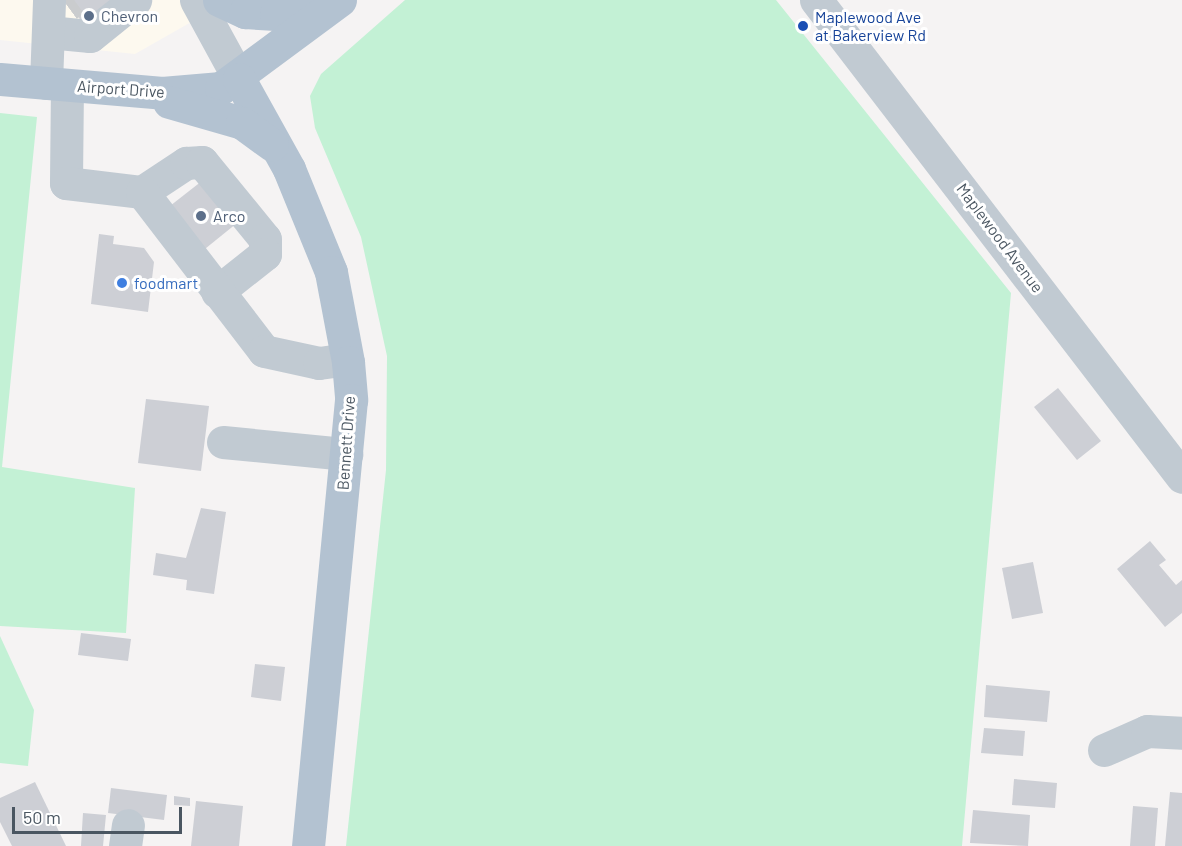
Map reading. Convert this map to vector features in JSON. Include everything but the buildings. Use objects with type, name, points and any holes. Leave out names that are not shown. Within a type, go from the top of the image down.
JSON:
[{"type":"main road","points":[[219,0],[245,12],[276,14],[310,0]]},
{"type":"main road","points":[[239,79],[340,0]]},
{"type":"main road","name":"Airport Drive","points":[[0,79],[132,91],[193,93],[239,79]]},
{"type":"main road","name":"Bennett Drive","points":[[239,79],[281,156],[331,272],[347,359],[351,400],[308,846]]},
{"type":"main road","points":[[132,91],[242,123],[281,156]]},
{"type":"street","points":[[53,14],[90,36],[135,0]]},
{"type":"street","name":"Bennett Drive","points":[[196,0],[239,79]]},
{"type":"street","name":"Maplewood Avenue","points":[[816,0],[1182,477]]},
{"type":"street","points":[[53,14],[66,183],[142,192],[186,163],[202,162],[265,239],[265,254],[217,292]]},
{"type":"street","points":[[142,192],[255,344],[274,357],[347,359]]},
{"type":"street","points":[[223,442],[346,454]]},
{"type":"street","points":[[1104,750],[1147,731],[1182,733]]},
{"type":"shaded area","points":[[0,0],[230,0],[135,54],[0,40]]},
{"type":"green space","points":[[405,0],[776,0],[1011,293],[962,846],[346,846],[386,470],[387,356],[361,237],[315,128],[310,96],[321,74]]},
{"type":"green space","points":[[0,113],[37,117],[2,467],[135,488],[126,633],[0,626]]},
{"type":"green space","points":[[0,636],[34,710],[28,766],[0,763]]},
{"type":"tunnel","points":[[67,5],[74,0]]},
{"type":"place","name":"Chevron","points":[[89,16]]},
{"type":"place","name":"Maplewood Ave at Bakerview Rd","points":[[803,26]]},
{"type":"place","name":"Arco","points":[[201,216]]},
{"type":"place","name":"foodmart","points":[[122,283]]}]
